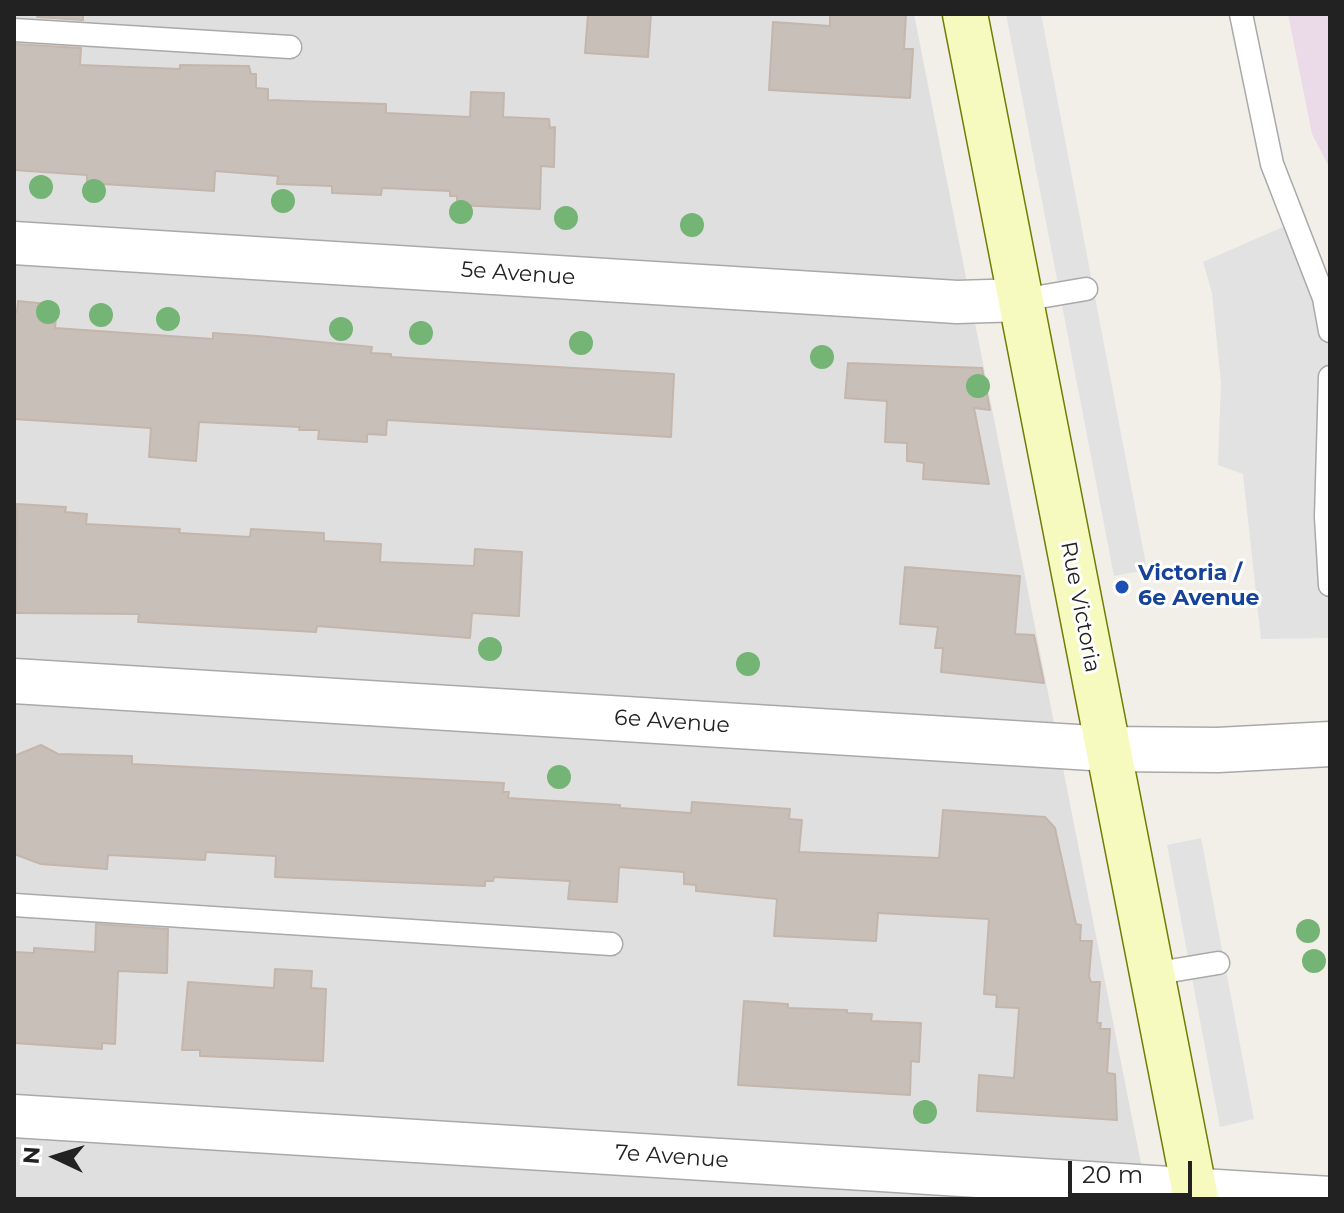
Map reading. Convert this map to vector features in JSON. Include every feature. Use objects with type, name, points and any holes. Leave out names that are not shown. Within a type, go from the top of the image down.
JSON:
[{"type":"main road","name":"Rue Victoria","points":[[965,14],[1196,1194]]},
{"type":"street","name":"5e Avenue","points":[[14,243],[957,302],[1022,300]]},
{"type":"street","name":"6e Avenue","points":[[14,681],[1108,749],[1203,750],[1330,744]]},
{"type":"street","name":"7e Avenue","points":[[14,1116],[1023,1189],[1330,1198]]},
{"type":"lane","points":[[1241,14],[1272,164],[1324,298],[1330,331]]},
{"type":"lane","points":[[14,30],[290,47]]},
{"type":"lane","points":[[1022,300],[1086,289]]},
{"type":"lane","points":[[1330,377],[1326,517],[1330,585]]},
{"type":"lane","points":[[14,905],[611,944]]},
{"type":"lane","points":[[1152,974],[1218,963]]},
{"type":"shaded area","points":[[14,14],[914,14],[1148,1199],[14,1199]]},
{"type":"shaded area","points":[[1006,14],[1041,14],[1147,570],[1114,576]]},
{"type":"shaded area","points":[[1288,14],[1330,14],[1330,169],[1312,134]]},
{"type":"shaded area","points":[[1294,222],[1330,331],[1330,638],[1261,639],[1243,474],[1218,465],[1221,383],[1212,293],[1203,262]]},
{"type":"shaded area","points":[[1201,838],[1254,1119],[1220,1127],[1167,845]]},
{"type":"building","points":[[38,14],[83,14],[83,20],[37,17]]},
{"type":"building","points":[[588,14],[651,14],[648,57],[585,53]]},
{"type":"building","points":[[830,14],[906,14],[904,49],[913,49],[910,98],[769,90],[773,22],[830,26]]},
{"type":"building","points":[[14,44],[81,48],[80,65],[180,69],[180,65],[249,66],[251,74],[256,74],[256,88],[268,89],[268,100],[386,104],[386,113],[470,117],[471,92],[504,93],[503,117],[549,119],[550,128],[555,127],[554,167],[541,166],[540,209],[457,205],[457,196],[450,196],[450,191],[382,188],[381,195],[332,193],[332,186],[277,184],[278,176],[215,171],[214,191],[87,183],[87,175],[14,170]]},
{"type":"building","points":[[18,301],[57,305],[55,328],[213,339],[213,333],[258,336],[372,347],[371,353],[391,354],[391,357],[674,374],[671,437],[387,420],[386,435],[367,434],[367,442],[318,439],[319,430],[299,430],[300,427],[199,422],[196,461],[149,457],[151,428],[14,419],[14,310],[17,312]]},
{"type":"building","points":[[848,363],[982,368],[990,410],[974,408],[989,484],[923,479],[924,463],[907,461],[907,443],[885,442],[887,401],[845,398]]},
{"type":"building","points":[[17,504],[66,507],[65,512],[87,514],[86,524],[180,529],[179,533],[250,537],[251,529],[324,533],[324,541],[381,544],[380,562],[474,566],[475,549],[522,552],[519,616],[472,613],[470,638],[317,626],[316,632],[138,622],[139,614],[16,613]]},
{"type":"building","points":[[905,567],[1020,576],[1015,634],[1034,635],[1044,683],[941,672],[943,648],[935,648],[938,627],[900,624]]},
{"type":"building","points":[[41,745],[58,754],[132,756],[132,764],[504,783],[503,792],[509,792],[508,798],[620,805],[620,808],[691,813],[692,802],[790,809],[789,819],[802,820],[799,852],[939,858],[943,810],[1045,817],[1055,828],[1076,924],[1081,925],[1080,941],[1092,941],[1089,976],[1091,982],[1100,982],[1097,1023],[1101,1023],[1100,1029],[1110,1029],[1107,1073],[1115,1074],[1117,1120],[977,1111],[979,1075],[1014,1078],[1019,1008],[996,1007],[997,995],[984,994],[989,919],[878,913],[876,941],[774,936],[777,899],[696,891],[696,885],[684,884],[684,872],[619,867],[617,902],[568,899],[570,881],[494,877],[493,881],[485,881],[485,886],[275,877],[276,856],[206,852],[205,860],[108,855],[107,869],[41,864],[14,854],[14,756]]},
{"type":"building","points":[[96,924],[168,929],[167,973],[118,971],[115,1044],[102,1043],[102,1049],[14,1043],[14,952],[34,953],[34,948],[95,952]]},
{"type":"building","points":[[275,969],[312,971],[311,988],[326,989],[323,1061],[200,1056],[200,1050],[182,1050],[188,982],[274,988]]},
{"type":"building","points":[[744,1001],[788,1004],[788,1008],[847,1010],[847,1013],[872,1014],[871,1021],[921,1023],[919,1062],[911,1061],[910,1095],[738,1085]]},
{"type":"place","name":"Victoria / 6e Avenue","points":[[1122,587]]}]
